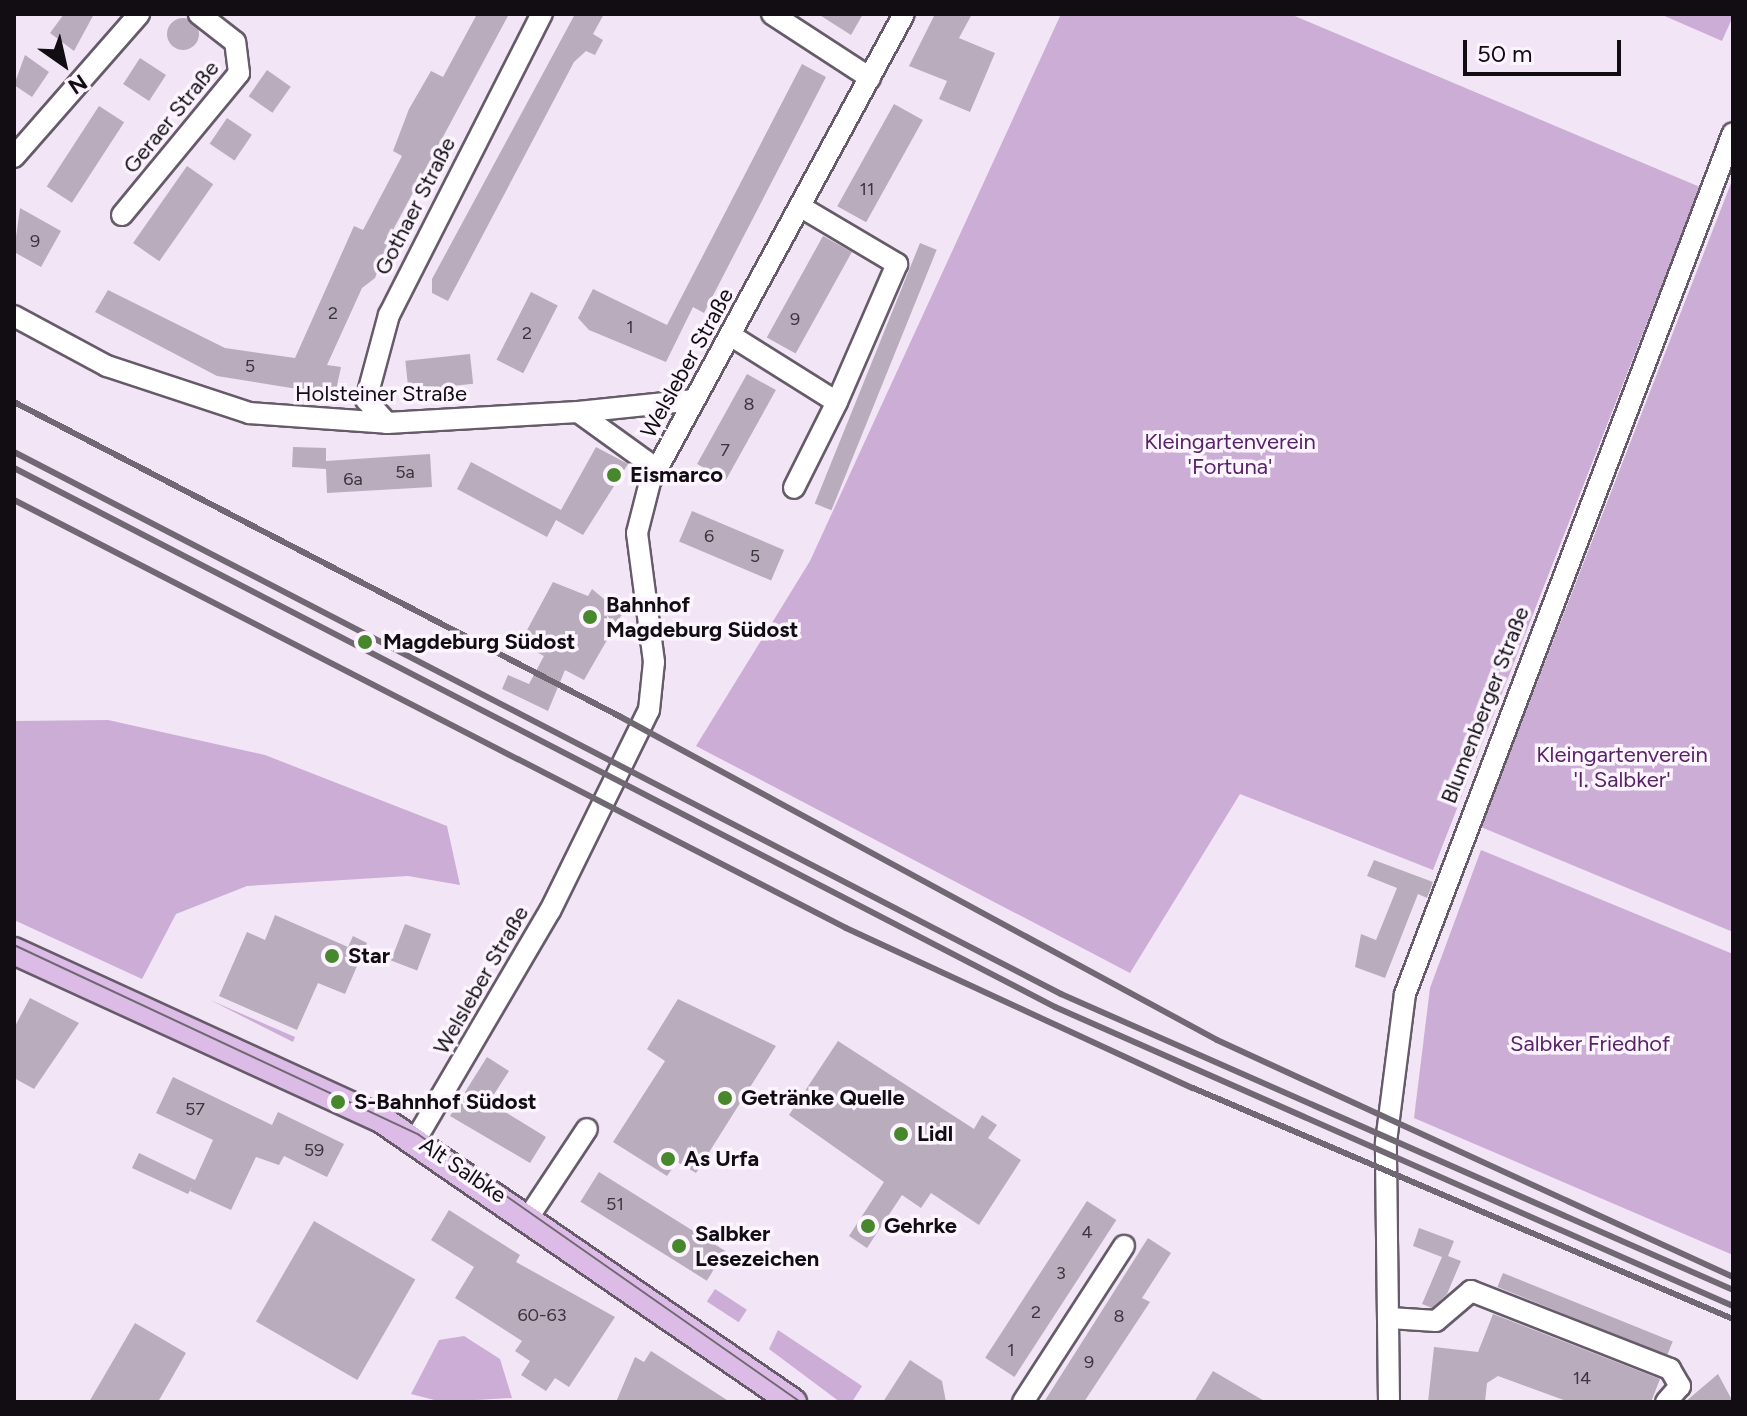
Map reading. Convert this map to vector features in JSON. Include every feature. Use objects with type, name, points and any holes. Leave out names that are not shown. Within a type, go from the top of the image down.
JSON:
[{"type":"main road","name":"Alt Salbke","points":[[14,951],[416,1139],[530,1215],[793,1402]]},
{"type":"street","points":[[14,157],[139,14]]},
{"type":"street","name":"Geraer Straße","points":[[122,215],[239,73],[235,42],[199,14]]},
{"type":"street","name":"Gothaer Straße","points":[[387,423],[366,400],[389,315],[542,14]]},
{"type":"street","points":[[772,14],[870,78]]},
{"type":"street","name":"Welsleber Straße","points":[[416,1139],[550,911],[649,710],[654,662],[637,533],[657,469],[904,14]]},
{"type":"street","name":"Blumenberger Straße","points":[[1389,1402],[1386,1142],[1405,994],[1733,133]]},
{"type":"street","points":[[794,488],[837,402],[897,264],[801,207]]},
{"type":"street","name":"Holsteiner Straße","points":[[14,316],[107,366],[201,401],[291,419],[387,423],[578,412],[694,400]]},
{"type":"street","points":[[730,335],[837,402]]},
{"type":"street","points":[[578,412],[657,469]]},
{"type":"street","points":[[530,1215],[587,1129]]},
{"type":"street","points":[[1023,1402],[1124,1246]]},
{"type":"street","points":[[1390,1318],[1436,1321],[1471,1291],[1670,1369],[1680,1386],[1666,1402]]},
{"type":"green space","name":"Kleingartenverein 'Fortuna'","points":[[1061,14],[1290,14],[1700,187],[1433,870],[1240,794],[1130,973],[696,746],[810,561]]},
{"type":"green space","points":[[1660,14],[1733,14],[1733,16],[1722,41]]},
{"type":"green space","name":"Kleingartenverein 'I. Salbker'","points":[[1733,178],[1733,932],[1481,827]]},
{"type":"green space","points":[[108,720],[265,755],[447,826],[460,885],[408,876],[247,886],[176,914],[142,979],[14,920],[14,721]]},
{"type":"green space","name":"Salbker Friedhof","points":[[1481,850],[1733,954],[1733,1255],[1414,1118],[1430,988]]},
{"type":"green space","points":[[210,1000],[295,1037],[293,1042]]},
{"type":"green space","points":[[715,1289],[747,1310],[739,1322],[707,1302]]},
{"type":"green space","points":[[778,1330],[862,1386],[852,1402],[840,1402],[769,1349]]},
{"type":"green space","points":[[464,1336],[500,1359],[512,1398],[442,1402],[411,1394],[439,1340]]},
{"type":"building","points":[[64,14],[94,14],[74,51],[50,33]]},
{"type":"building","points":[[477,14],[509,14],[394,228],[375,278],[362,288],[327,365],[341,367],[335,395],[217,376],[95,312],[108,290],[225,348],[295,358],[354,226],[363,230],[402,156],[393,151],[409,109],[431,71],[443,77]]},
{"type":"building","points":[[575,14],[604,14],[593,34],[603,40],[595,55],[586,51],[574,62],[448,301],[432,293],[432,279]]},
{"type":"building","points":[[818,14],[863,14],[851,35]]},
{"type":"building","points":[[935,14],[972,14],[959,38],[995,53],[970,112],[939,99],[947,81],[909,66]]},
{"type":"building","points":[[183,18],[194,23],[199,34],[194,45],[183,50],[172,45],[167,34],[172,23]]},
{"type":"building","points":[[25,55],[49,72],[32,97],[14,85]]},
{"type":"building","points":[[140,58],[166,75],[149,101],[123,84]]},
{"type":"building","points":[[802,64],[826,77],[704,313],[693,307],[666,362],[589,330],[578,318],[593,289],[667,325]]},
{"type":"building","points":[[267,70],[291,87],[272,113],[249,96]]},
{"type":"building","points":[[894,104],[923,120],[866,222],[837,206]]},
{"type":"building","points":[[99,106],[124,122],[72,203],[47,187]]},
{"type":"building","points":[[227,118],[252,135],[235,160],[210,144]]},
{"type":"building","points":[[187,166],[213,184],[159,261],[133,243]]},
{"type":"building","points":[[20,208],[61,231],[41,267],[14,252]]},
{"type":"building","points":[[823,236],[852,252],[796,353],[767,337]]},
{"type":"building","points":[[920,243],[937,250],[831,510],[815,504]]},
{"type":"building","points":[[531,292],[558,306],[523,373],[496,360]]},
{"type":"building","points":[[470,354],[473,384],[408,391],[405,361]]},
{"type":"building","points":[[747,374],[776,390],[726,480],[697,464]]},
{"type":"building","points":[[293,447],[326,448],[326,461],[430,454],[432,487],[327,493],[326,469],[292,467]]},
{"type":"building","points":[[596,447],[628,464],[583,535],[556,520],[547,537],[457,489],[471,462],[561,510]]},
{"type":"building","points":[[692,511],[784,550],[771,580],[679,541]]},
{"type":"building","points":[[553,582],[588,596],[592,589],[622,614],[584,680],[565,670],[548,711],[502,689],[508,675],[529,684],[544,656],[520,643]]},
{"type":"building","points":[[1374,860],[1433,882],[1427,898],[1418,894],[1385,978],[1355,967],[1361,934],[1376,940],[1397,888],[1367,876]]},
{"type":"building","points":[[275,915],[348,947],[353,936],[367,943],[345,994],[318,983],[297,1030],[219,996],[247,932],[265,940]]},
{"type":"building","points":[[405,924],[431,934],[417,970],[391,960]]},
{"type":"building","points":[[30,998],[79,1023],[34,1089],[14,1078],[14,1028]]},
{"type":"building","points":[[678,999],[776,1046],[696,1173],[677,1162],[667,1176],[613,1142],[665,1061],[647,1049]]},
{"type":"building","name":"Lidl","points":[[838,1041],[974,1129],[982,1115],[997,1125],[988,1138],[1021,1160],[979,1225],[931,1193],[921,1208],[902,1195],[867,1248],[849,1236],[884,1182],[789,1115]]},
{"type":"building","points":[[487,1057],[509,1071],[489,1102],[546,1137],[530,1163],[450,1116]]},
{"type":"building","points":[[173,1077],[272,1125],[278,1112],[344,1144],[327,1177],[284,1156],[279,1165],[256,1157],[231,1210],[190,1191],[193,1185],[188,1194],[132,1168],[139,1153],[195,1180],[213,1140],[156,1113]]},
{"type":"building","points":[[599,1172],[725,1251],[707,1281],[580,1202]]},
{"type":"building","points":[[1087,1201],[1116,1220],[1015,1377],[985,1358]]},
{"type":"building","points":[[449,1210],[520,1255],[516,1262],[615,1317],[569,1387],[555,1378],[546,1391],[521,1375],[530,1361],[515,1351],[522,1341],[455,1298],[474,1267],[431,1240]]},
{"type":"building","points":[[314,1221],[415,1280],[357,1380],[256,1321]]},
{"type":"building","points":[[1419,1228],[1454,1241],[1448,1256],[1461,1261],[1447,1294],[1432,1308],[1422,1304],[1442,1257],[1413,1246]]},
{"type":"building","points":[[1148,1238],[1171,1253],[1142,1298],[1150,1302],[1084,1402],[1044,1402]]},
{"type":"building","points":[[1503,1273],[1673,1342],[1667,1355],[1497,1287]]},
{"type":"building","points":[[1493,1314],[1660,1379],[1651,1402],[1569,1402],[1498,1376],[1487,1383],[1485,1402],[1428,1402],[1434,1347],[1478,1352]]},
{"type":"building","points":[[135,1323],[186,1353],[158,1402],[89,1402]]},
{"type":"building","points":[[651,1351],[730,1402],[616,1402],[635,1357],[644,1362]]},
{"type":"building","points":[[910,1360],[942,1381],[946,1402],[883,1402]]},
{"type":"building","points":[[1213,1371],[1266,1402],[1194,1402]]},
{"type":"building","points":[[1718,1374],[1733,1402],[1685,1402]]},
{"type":"tram line","points":[[14,945],[419,1135],[801,1402]]},
{"type":"railway","points":[[14,402],[619,716],[1217,1040],[1733,1277]]},
{"type":"railway","points":[[14,452],[1061,994],[1733,1290]]},
{"type":"railway","points":[[14,468],[1055,1007],[1733,1306]]},
{"type":"railway","points":[[14,500],[846,928],[1193,1088],[1733,1319]]},
{"type":"place","name":"Eismarco","points":[[614,475]]},
{"type":"place","name":"Bahnhof Magdeburg Südost","points":[[590,617]]},
{"type":"place","name":"Magdeburg Südost","points":[[365,642]]},
{"type":"place","name":"Star","points":[[332,956]]},
{"type":"place","name":"Getränke Quelle","points":[[725,1098]]},
{"type":"place","name":"S-Bahnhof Südost","points":[[338,1102]]},
{"type":"place","name":"Lidl","points":[[901,1134]]},
{"type":"place","name":"As Urfa","points":[[668,1159]]},
{"type":"place","name":"Gehrke","points":[[868,1226]]},
{"type":"place","name":"Salbker Lesezeichen","points":[[679,1246]]}]
